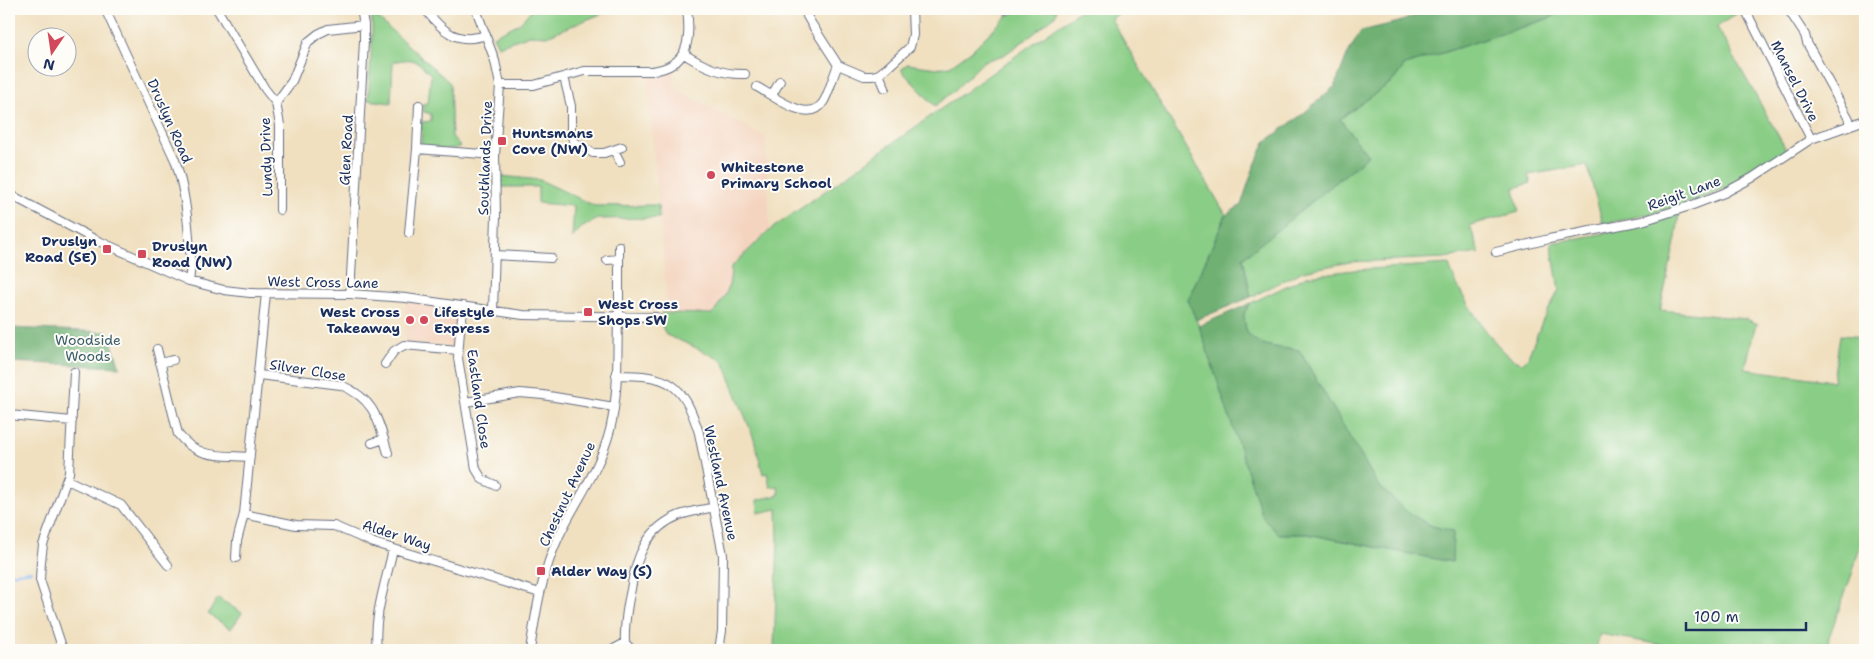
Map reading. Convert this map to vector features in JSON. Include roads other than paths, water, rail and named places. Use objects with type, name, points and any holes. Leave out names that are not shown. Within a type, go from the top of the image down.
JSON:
[{"type":"street","name":"Druslyn Road","points":[[105,9],[176,160],[182,179],[186,202],[191,265],[190,281]]},
{"type":"street","name":"Lundy Drive","points":[[216,9],[265,89],[276,103],[280,125],[280,210]]},
{"type":"street","name":"Glen Road","points":[[350,294],[364,25],[360,9]]},
{"type":"street","points":[[425,9],[436,22],[460,38],[474,38],[486,35]]},
{"type":"street","name":"Southlands Drive","points":[[476,9],[495,61],[500,85],[495,155],[496,255],[493,311]]},
{"type":"street","points":[[500,85],[534,85],[584,70],[656,70],[672,65],[684,54],[689,40],[687,9]]},
{"type":"street","points":[[807,9],[810,23],[838,65],[864,76],[879,74],[910,47],[913,36],[912,9]]},
{"type":"street","name":"Mansel Drive","points":[[1745,9],[1811,139]]},
{"type":"street","name":"Mansel Drive","points":[[1788,9],[1805,35],[1807,43],[1849,119],[1849,126]]},
{"type":"street","name":"Lundy Drive","points":[[276,103],[292,81],[308,42],[328,29],[364,25]]},
{"type":"street","points":[[684,54],[703,65],[725,73],[745,74]]},
{"type":"street","points":[[757,87],[803,111],[815,110],[824,102],[838,65]]},
{"type":"street","points":[[879,74],[885,88]]},
{"type":"street","points":[[564,77],[570,106],[571,134],[574,142],[593,153],[604,153],[618,148],[620,162]]},
{"type":"street","points":[[772,95],[780,81]]},
{"type":"street","points":[[409,233],[417,150],[419,105]]},
{"type":"street","name":"Reigit Lane","points":[[1496,252],[1549,239],[1642,221],[1690,206],[1724,193],[1752,178],[1811,139],[1865,120]]},
{"type":"street","points":[[417,150],[495,155]]},
{"type":"street","name":"West Cross Lane","points":[[9,194],[94,240],[190,281],[224,290],[266,293],[350,294],[420,299],[523,315],[656,316]]},
{"type":"street","name":"Chestnut Avenue","points":[[530,650],[540,593],[547,566],[560,536],[600,460],[610,430],[616,376],[619,246]]},
{"type":"street","points":[[496,255],[551,258]]},
{"type":"street","points":[[607,260],[619,259]]},
{"type":"street","points":[[236,558],[236,541],[244,514],[266,293]]},
{"type":"street","name":"Eastland Close","points":[[464,306],[458,350],[476,469],[482,479],[495,485]]},
{"type":"street","points":[[385,364],[394,350],[404,345],[458,350]]},
{"type":"street","points":[[157,349],[178,434],[186,444],[197,451],[212,455],[250,457]]},
{"type":"street","points":[[160,364],[172,360]]},
{"type":"street","points":[[63,650],[40,580],[42,546],[69,474],[74,372]]},
{"type":"street","name":"Silver Close","points":[[259,375],[341,385],[354,391],[370,404],[382,428],[388,453]]},
{"type":"street","name":"Westland Avenue","points":[[616,376],[649,376],[662,380],[674,386],[688,402],[699,433],[723,555],[722,631],[719,650]]},
{"type":"street","points":[[466,402],[520,394],[543,395],[614,407]]},
{"type":"street","points":[[9,415],[72,421]]},
{"type":"street","points":[[372,443],[384,439]]},
{"type":"street","points":[[67,480],[121,505],[168,565]]},
{"type":"street","points":[[632,650],[625,643],[624,627],[637,557],[644,544],[665,523],[680,515],[714,507]]},
{"type":"street","name":"Alder Way","points":[[244,514],[296,525],[334,526],[374,543],[540,593]]},
{"type":"street","points":[[377,650],[375,633],[377,620],[393,549]]},
{"type":"street","points":[[612,650],[625,643]]},
{"type":"waterway","points":[[9,574],[31,571]]},
{"type":"place","name":"Huntsmans Cove (NW)","points":[[502,141]]},
{"type":"place","name":"Whitestone Primary School","points":[[711,175]]},
{"type":"place","name":"Druslyn Road (SE)","points":[[107,249]]},
{"type":"place","name":"Druslyn Road (NW)","points":[[142,254]]},
{"type":"place","name":"West Cross Shops SW","points":[[588,312]]},
{"type":"place","name":"West Cross Takeaway","points":[[410,320]]},
{"type":"place","name":"Lifestyle Express","points":[[424,320]]},
{"type":"place","name":"Alder Way (S)","points":[[541,571]]},
{"type":"park label","name":"Woodside Woods","points":[[88,348]]}]
